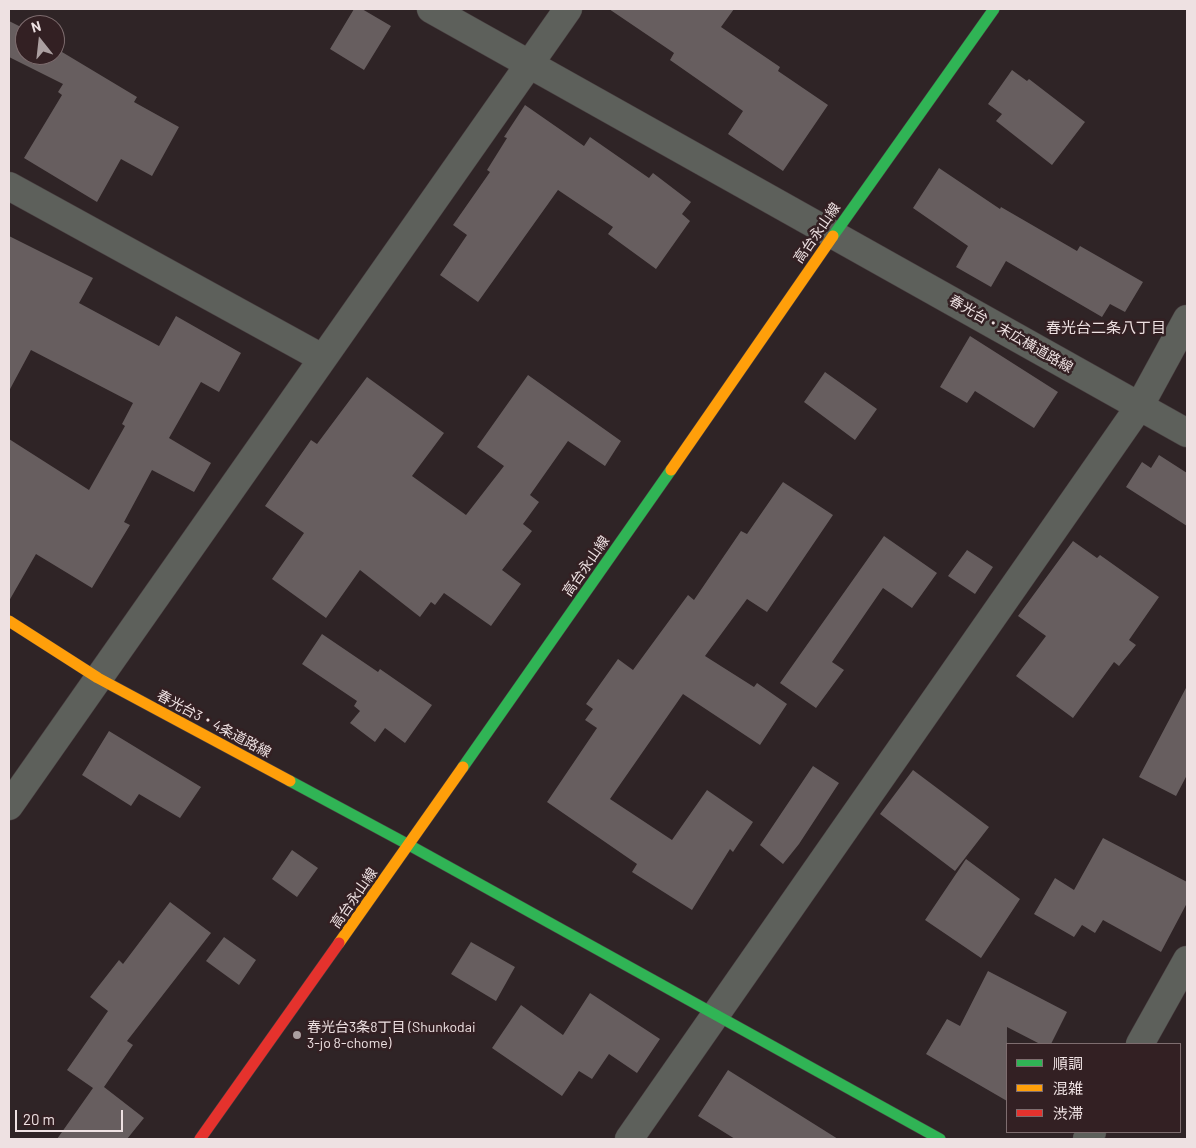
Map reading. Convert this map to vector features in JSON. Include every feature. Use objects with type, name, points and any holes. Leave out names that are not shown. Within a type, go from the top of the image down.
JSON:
[{"type":"street","name":"春光台・末広横道路線","points":[[431,9],[1187,433]]},
{"type":"street","points":[[9,806],[568,9]]},
{"type":"street","name":"高台永山線","points":[[200,1139],[409,845],[994,9]]},
{"type":"street","points":[[9,186],[322,358]]},
{"type":"street","points":[[629,1139],[1139,407],[1187,319]]},
{"type":"street","name":"春光台3・4条道路線","points":[[9,621],[98,678],[409,845],[940,1139]]},
{"type":"street","points":[[1141,1043],[1187,960]]},
{"type":"building","points":[[354,9],[362,9],[391,26],[364,70],[330,49]]},
{"type":"building","points":[[609,9],[734,9],[721,27],[780,67],[778,71],[828,105],[783,171],[728,134],[743,111],[670,60],[674,53]]},
{"type":"building","points":[[9,21],[15,24],[15,60],[9,57]]},
{"type":"building","points":[[65,54],[137,97],[134,102],[179,127],[152,176],[121,159],[97,202],[24,158],[62,95],[58,92],[63,84],[25,65],[65,65]]},
{"type":"building","points":[[1012,70],[1027,81],[1029,79],[1085,122],[1052,165],[996,121],[1002,114],[988,104]]},
{"type":"building","points":[[525,105],[584,146],[590,137],[649,178],[653,173],[691,202],[682,214],[690,221],[656,269],[608,234],[613,227],[558,190],[478,302],[440,275],[467,235],[453,225],[490,172],[487,170],[507,138],[504,137]]},
{"type":"building","points":[[939,168],[1000,209],[1001,207],[1077,251],[1080,246],[1143,282],[1125,312],[1110,304],[1102,317],[1006,261],[991,287],[956,267],[968,246],[913,208]]},
{"type":"building","points":[[9,236],[93,278],[79,303],[159,346],[176,316],[241,353],[219,392],[201,382],[169,438],[211,463],[194,492],[152,470],[124,522],[130,525],[92,588],[36,554],[9,601],[9,439],[89,490],[125,426],[122,424],[133,403],[31,350],[9,391]]},
{"type":"building","points":[[970,336],[1058,392],[1034,428],[975,391],[967,403],[940,387]]},
{"type":"building","points":[[825,372],[877,409],[855,440],[804,402]]},
{"type":"building","points":[[528,375],[621,441],[605,466],[568,441],[530,495],[539,502],[523,524],[532,531],[502,570],[521,584],[491,626],[444,593],[435,605],[431,602],[420,617],[360,570],[326,618],[272,579],[304,533],[265,506],[311,440],[317,444],[367,377],[444,433],[412,476],[466,515],[504,466],[477,447]]},
{"type":"building","points":[[1159,455],[1187,473],[1187,526],[1126,487],[1142,462],[1151,468]]},
{"type":"building","points":[[783,482],[833,515],[767,612],[747,599],[705,656],[754,687],[757,683],[787,704],[760,745],[683,694],[610,799],[672,840],[707,790],[753,822],[733,852],[730,849],[692,910],[632,872],[637,864],[547,802],[597,728],[585,720],[593,709],[586,704],[618,659],[633,670],[688,595],[694,600],[741,531],[747,534]]},
{"type":"building","points":[[884,536],[937,573],[912,608],[883,588],[832,662],[844,670],[816,708],[780,683]]},
{"type":"building","points":[[1073,541],[1097,558],[1100,555],[1159,597],[1129,640],[1136,645],[1119,666],[1114,662],[1073,718],[1016,676],[1046,636],[1018,616]]},
{"type":"building","points":[[967,550],[993,567],[975,594],[948,576]]},
{"type":"building","points":[[322,634],[378,672],[380,669],[432,705],[405,743],[385,728],[375,742],[350,723],[360,711],[354,706],[357,701],[302,664]]},
{"type":"building","points":[[1187,686],[1187,775],[1176,796],[1139,777]]},
{"type":"building","points":[[109,731],[201,787],[180,818],[139,794],[131,806],[82,775]]},
{"type":"building","points":[[813,766],[839,783],[799,844],[783,864],[760,845]]},
{"type":"building","points":[[913,770],[989,827],[955,871],[880,814]]},
{"type":"building","points":[[1103,838],[1187,882],[1187,903],[1161,952],[1103,920],[1095,933],[1082,925],[1074,937],[1034,914],[1055,878],[1074,890]]},
{"type":"building","points":[[292,850],[318,868],[297,897],[272,879]]},
{"type":"building","points":[[966,859],[1020,899],[981,958],[925,920]]},
{"type":"building","points":[[170,902],[211,933],[127,1041],[133,1045],[104,1087],[144,1118],[127,1139],[57,1139],[93,1088],[67,1070],[108,1011],[90,997],[119,960],[123,964]]},
{"type":"building","points":[[224,937],[256,960],[239,985],[206,961]]},
{"type":"building","points":[[471,942],[515,967],[496,1001],[451,974]]},
{"type":"building","points":[[988,971],[1067,1012],[1052,1043],[1038,1043],[1007,1027],[1006,1100],[926,1054],[947,1019],[960,1026]]},
{"type":"building","points":[[590,993],[660,1039],[637,1073],[609,1054],[592,1079],[579,1071],[562,1096],[492,1048],[521,1005],[563,1035]]},
{"type":"building","points":[[728,1070],[838,1139],[735,1139],[698,1116]]},
{"type":"traffic: fast","points":[[833,236],[994,9]]},
{"type":"traffic: fast","points":[[463,767],[671,470]]},
{"type":"traffic: fast","points":[[290,781],[940,1139]]},
{"type":"traffic: slow","points":[[671,470],[833,236]]},
{"type":"traffic: slow","points":[[9,621],[98,678],[290,781]]},
{"type":"traffic: slow","points":[[339,943],[463,767]]},
{"type":"traffic: jam","points":[[200,1139],[339,943]]},
{"type":"place","name":"春光台3条8丁目 (Shunkodai 3-jo 8-chome)","points":[[297,1035]]},
{"type":"district","name":"春光台二条八丁目","points":[[1106,328]]}]
